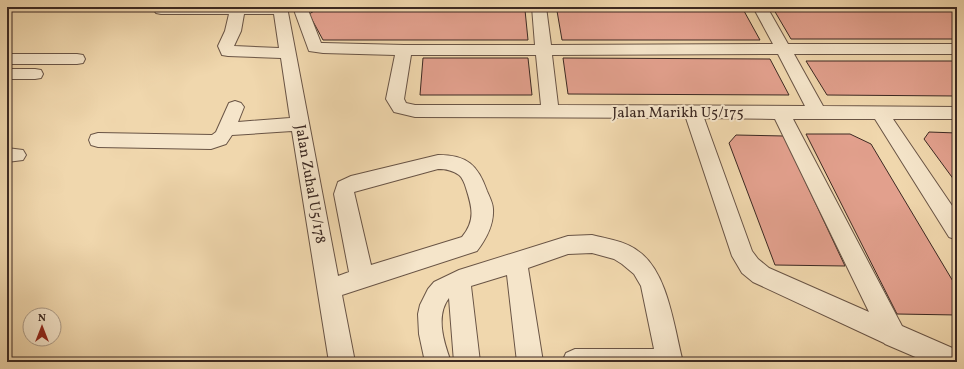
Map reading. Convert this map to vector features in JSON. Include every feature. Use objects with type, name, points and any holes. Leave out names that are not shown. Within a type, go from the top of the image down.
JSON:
[{"type":"street","points":[[302,7],[301,10],[315,47],[404,50],[957,49]]},
{"type":"street","points":[[539,7],[550,111]]},
{"type":"street","points":[[760,7],[818,113]]},
{"type":"street","points":[[161,10],[281,9]]},
{"type":"street","name":"Jalan Zuhal U5/178","points":[[281,9],[342,362]]},
{"type":"street","points":[[238,10],[233,31],[226,46],[228,51],[288,53]]},
{"type":"street","name":"Jalan Marikh U5/175","points":[[404,50],[395,99],[400,108],[415,111],[957,114]]},
{"type":"street","points":[[7,59],[77,59]]},
{"type":"street","points":[[7,74],[35,74]]},
{"type":"street","points":[[98,140],[218,141],[223,136],[235,107]]},
{"type":"street","points":[[693,112],[743,256],[750,266],[761,276],[955,362]]},
{"type":"street","points":[[782,112],[894,336]]},
{"type":"street","points":[[880,113],[950,211],[957,231]]},
{"type":"street","points":[[226,129],[301,124]]},
{"type":"street","points":[[329,289],[469,244],[478,233],[483,208],[475,185],[467,170],[450,162],[438,162],[351,184],[344,188],[362,278]]},
{"type":"street","points":[[438,362],[430,335],[430,314],[435,298],[443,288],[459,280],[568,245],[592,244],[619,251],[630,257],[642,267],[652,284],[670,361],[575,362]]},
{"type":"street","points":[[516,261],[530,362]]},
{"type":"street","points":[[459,280],[467,362]]},
{"type":"building","points":[[316,10],[525,10],[528,40],[323,40],[309,14]]},
{"type":"building","points":[[774,10],[957,11],[957,39],[791,39]]},
{"type":"building","points":[[557,11],[744,11],[760,40],[562,40]]},
{"type":"building","points":[[423,58],[528,58],[532,95],[420,95]]},
{"type":"building","points":[[563,58],[770,59],[789,95],[568,94]]},
{"type":"building","points":[[806,61],[957,61],[957,96],[827,95]]},
{"type":"building","points":[[929,132],[957,133],[957,184],[924,139]]},
{"type":"building","points":[[806,134],[850,134],[871,144],[957,288],[957,315],[897,314]]},
{"type":"building","points":[[736,135],[784,136],[845,266],[775,265],[729,143]]}]
